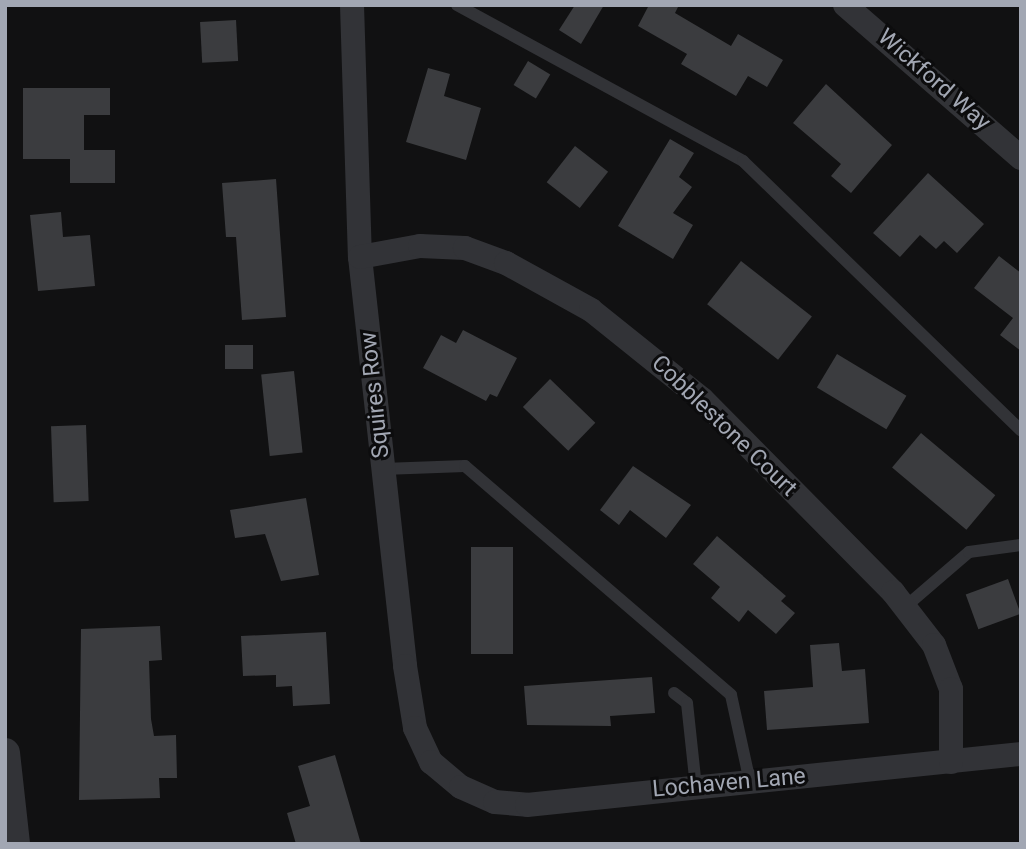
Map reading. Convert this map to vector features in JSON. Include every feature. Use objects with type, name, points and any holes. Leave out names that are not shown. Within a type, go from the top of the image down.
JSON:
[{"type":"street","name":"Squires Row","points":[[352,5],[360,257],[383,469],[415,728],[444,774]]},
{"type":"street","name":"Wickford Way","points":[[845,5],[1021,158]]},
{"type":"street","name":"Cobblestone Court","points":[[360,257],[420,246],[465,248],[551,284],[702,399],[905,607],[934,645],[951,689],[951,762]]},
{"type":"street","points":[[5,753],[8,809],[15,844]]},
{"type":"street","name":"Lochaven Lane","points":[[444,774],[495,802],[527,805],[1021,754]]},
{"type":"lane","points":[[457,5],[743,162],[1021,430]]},
{"type":"lane","points":[[383,469],[465,466],[731,695],[750,782]]},
{"type":"lane","points":[[905,607],[969,552],[1021,545]]},
{"type":"lane","points":[[674,693],[687,703],[696,787]]},
{"type":"building","points":[[575,5],[604,5],[581,44],[559,30]]},
{"type":"building","points":[[649,5],[679,5],[675,13],[731,46],[738,34],[783,60],[767,87],[748,76],[736,96],[681,64],[687,54],[638,26]]},
{"type":"building","points":[[236,20],[238,61],[202,63],[200,22]]},
{"type":"building","points":[[528,61],[550,74],[536,98],[514,85]]},
{"type":"building","points":[[428,68],[450,74],[444,96],[481,108],[466,160],[406,142]]},
{"type":"building","points":[[826,84],[892,145],[851,193],[831,176],[841,164],[793,123]]},
{"type":"building","points":[[23,88],[110,88],[110,115],[84,115],[84,150],[115,150],[115,183],[70,183],[70,159],[23,159]]},
{"type":"building","points":[[670,139],[694,153],[679,177],[692,187],[673,213],[693,225],[673,259],[618,226]]},
{"type":"building","points":[[575,146],[608,172],[580,208],[547,182]]},
{"type":"building","points":[[928,173],[984,224],[957,253],[944,241],[936,249],[920,235],[900,257],[873,233]]},
{"type":"building","points":[[276,179],[286,317],[242,320],[236,237],[226,237],[222,183]]},
{"type":"building","points":[[61,212],[63,237],[90,235],[95,286],[38,291],[30,215]]},
{"type":"building","points":[[999,256],[1021,273],[1021,351],[1000,335],[1013,318],[974,288]]},
{"type":"building","points":[[741,261],[812,316],[778,360],[707,304]]},
{"type":"building","points":[[463,330],[517,358],[497,397],[490,394],[486,401],[423,368],[441,335],[456,343]]},
{"type":"building","points":[[225,345],[253,345],[253,369],[225,369]]},
{"type":"building","points":[[837,354],[906,396],[886,429],[817,387]]},
{"type":"building","points":[[294,371],[303,453],[270,456],[261,374]]},
{"type":"building","points":[[550,379],[595,423],[568,451],[523,407]]},
{"type":"building","points":[[86,425],[89,501],[54,502],[51,426]]},
{"type":"building","points":[[921,433],[995,495],[966,530],[892,467]]},
{"type":"building","points":[[633,466],[691,505],[666,538],[630,510],[619,525],[600,510]]},
{"type":"building","points":[[306,498],[319,575],[281,581],[265,534],[235,538],[230,510]]},
{"type":"building","points":[[717,536],[786,596],[781,601],[795,613],[776,634],[748,610],[739,622],[711,598],[720,587],[693,564]]},
{"type":"building","points":[[471,547],[513,547],[513,654],[471,654]]},
{"type":"building","points":[[1008,579],[1021,614],[978,629],[966,594]]},
{"type":"building","points":[[160,626],[162,660],[149,661],[151,719],[154,736],[176,735],[177,778],[159,778],[160,798],[79,800],[81,629]]},
{"type":"building","points":[[326,632],[330,704],[293,706],[292,686],[276,687],[276,675],[243,676],[241,636]]},
{"type":"building","points":[[839,643],[842,671],[865,669],[869,723],[767,730],[764,691],[813,687],[810,645]]},
{"type":"building","points":[[652,677],[655,713],[610,716],[611,726],[527,725],[524,686]]},
{"type":"building","points":[[335,755],[361,844],[296,844],[287,813],[310,806],[298,766]]}]
